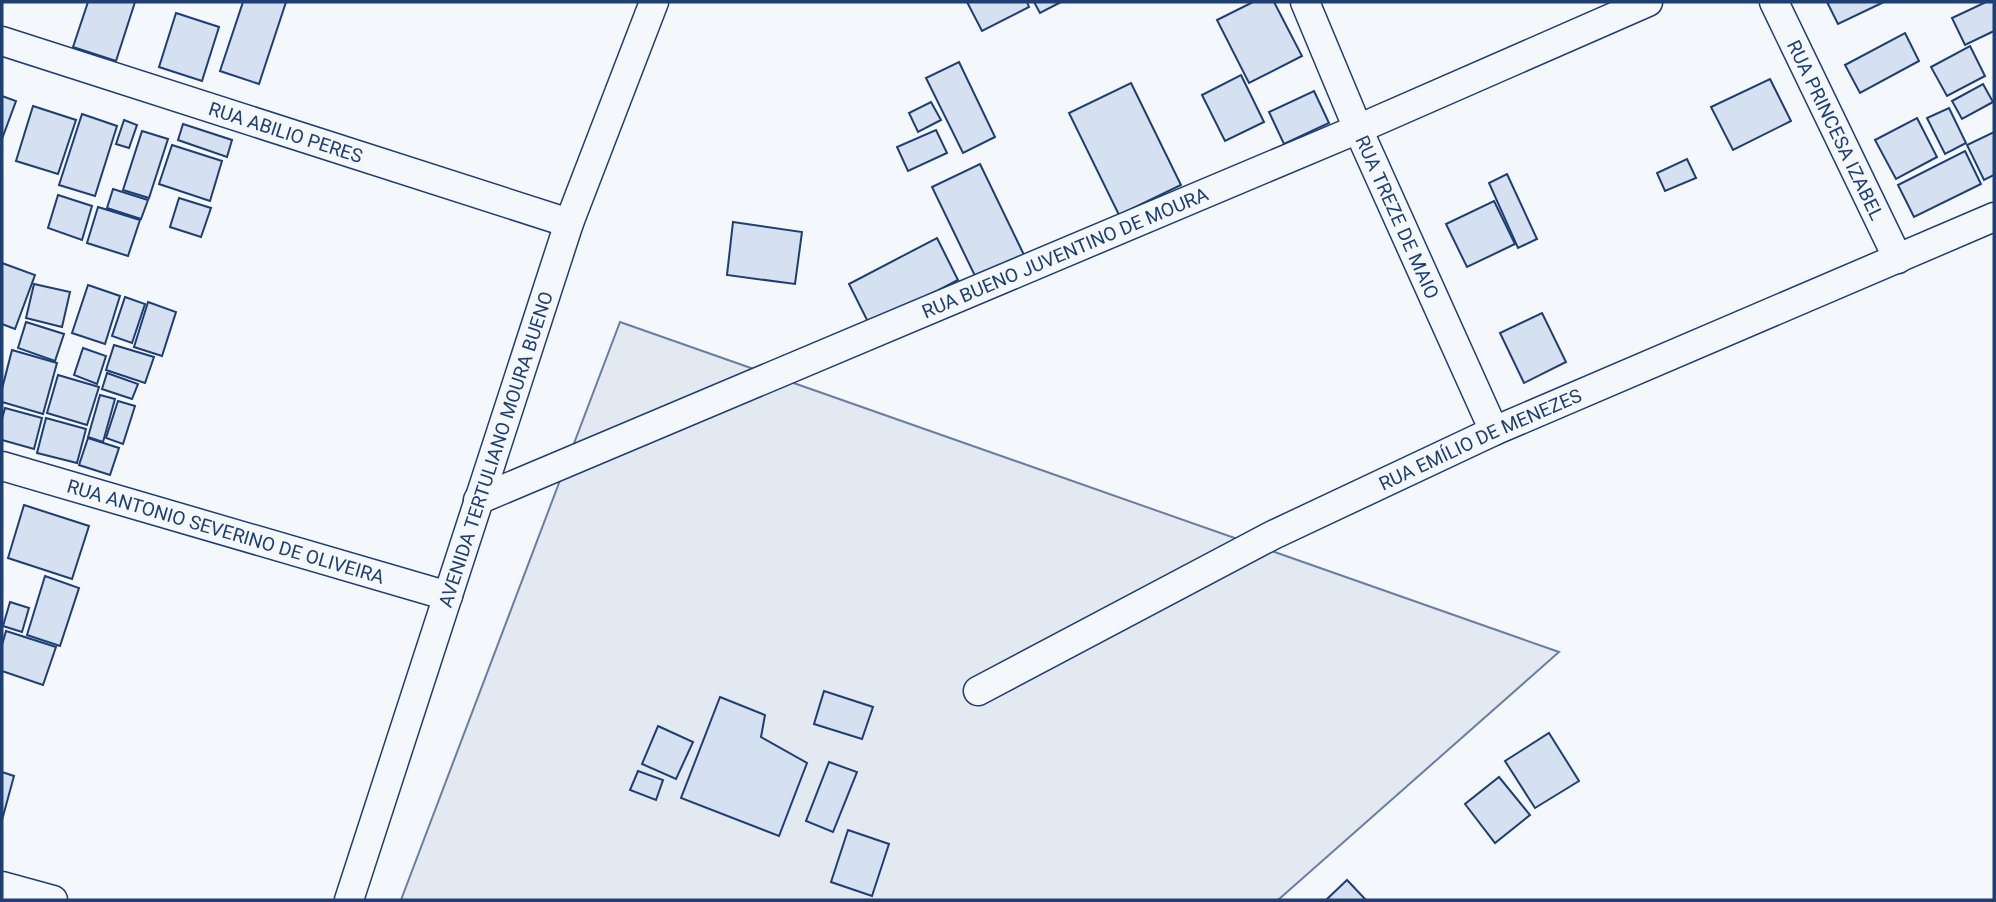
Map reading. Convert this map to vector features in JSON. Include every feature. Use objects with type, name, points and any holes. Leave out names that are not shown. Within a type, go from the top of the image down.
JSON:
[{"type":"street","name":"AVENIDA TERTULIANO MOURA BUENO","points":[[349,900],[569,223],[654,2]]},
{"type":"street","name":"RUA TREZE DE MAIO","points":[[1305,2],[1358,129],[1494,431]]},
{"type":"street","name":"RUA BUENO JUVENTINO DE MOURA","points":[[478,500],[1358,129],[1648,2]]},
{"type":"street","name":"RUA PRINCESA IZABEL","points":[[1774,2],[1898,259]]},
{"type":"street","name":"RUA ABILIO PERES","points":[[2,41],[569,223]]},
{"type":"street","name":"RUA EMÍLIO DE MENEZES","points":[[978,691],[1273,534],[1494,431],[1994,217]]},
{"type":"street","name":"RUA ANTONIO SEVERINO DE OLIVEIRA","points":[[2,466],[448,596]]},
{"type":"street","points":[[2,886],[53,900]]},
{"type":"shaded area","points":[[620,322],[1559,652],[1278,900],[401,900]]},
{"type":"building","points":[[88,2],[135,2],[116,61],[73,47]]},
{"type":"building","points":[[243,2],[286,2],[259,84],[220,71]]},
{"type":"building","points":[[967,2],[1027,2],[1029,7],[982,31]]},
{"type":"building","points":[[1034,2],[1061,2],[1040,13]]},
{"type":"building","points":[[1253,2],[1274,2],[1302,56],[1249,83],[1217,20]]},
{"type":"building","points":[[1827,2],[1884,2],[1838,24]]},
{"type":"building","points":[[1986,2],[1994,2],[1994,31],[1965,45],[1952,18]]},
{"type":"building","points":[[176,13],[219,27],[202,81],[159,67]]},
{"type":"building","points":[[1905,33],[1919,61],[1860,93],[1845,65]]},
{"type":"building","points":[[1970,46],[1985,76],[1947,96],[1931,67]]},
{"type":"building","points":[[959,62],[995,137],[963,153],[926,78]]},
{"type":"building","points":[[1241,75],[1264,122],[1225,141],[1202,95]]},
{"type":"building","points":[[1770,79],[1791,121],[1733,150],[1711,107]]},
{"type":"building","points":[[1131,83],[1181,185],[1119,215],[1069,113]]},
{"type":"building","points":[[1983,84],[1993,102],[1962,119],[1952,101]]},
{"type":"building","points":[[1314,91],[1329,123],[1284,144],[1269,112]]},
{"type":"building","points":[[2,96],[16,101],[2,139]]},
{"type":"building","points":[[931,102],[941,120],[918,132],[909,113]]},
{"type":"building","points":[[33,106],[76,120],[58,174],[16,161]]},
{"type":"building","points":[[1949,108],[1966,143],[1945,154],[1927,118]]},
{"type":"building","points":[[82,114],[117,126],[95,196],[59,185]]},
{"type":"building","points":[[1917,118],[1937,157],[1896,179],[1875,140]]},
{"type":"building","points":[[124,120],[137,125],[129,148],[116,144]]},
{"type":"building","points":[[183,124],[232,140],[227,157],[178,140]]},
{"type":"building","points":[[936,130],[947,153],[908,171],[897,147]]},
{"type":"building","points":[[142,131],[168,139],[149,198],[123,190]]},
{"type":"building","points":[[1994,132],[1994,175],[1984,180],[1967,145]]},
{"type":"building","points":[[172,145],[222,161],[210,201],[159,184]]},
{"type":"building","points":[[1965,151],[1981,184],[1914,217],[1898,185]]},
{"type":"building","points":[[1687,159],[1696,178],[1665,191],[1657,173]]},
{"type":"building","points":[[980,164],[1025,257],[977,280],[932,187]]},
{"type":"building","points":[[1507,174],[1537,239],[1518,248],[1489,183]]},
{"type":"building","points":[[113,189],[148,200],[141,219],[107,208]]},
{"type":"building","points":[[58,195],[92,206],[82,240],[48,228]]},
{"type":"building","points":[[179,198],[211,208],[201,237],[170,227]]},
{"type":"building","points":[[1494,201],[1515,244],[1467,267],[1446,224]]},
{"type":"building","points":[[98,207],[140,220],[128,256],[87,243]]},
{"type":"building","points":[[733,222],[802,232],[795,284],[727,275]]},
{"type":"building","points":[[937,238],[958,280],[870,326],[849,284]]},
{"type":"building","points":[[2,263],[35,275],[15,329],[2,324]]},
{"type":"building","points":[[34,284],[70,292],[62,327],[26,318]]},
{"type":"building","points":[[88,285],[120,296],[105,344],[72,333]]},
{"type":"building","points":[[125,297],[145,304],[132,343],[112,336]]},
{"type":"building","points":[[148,302],[176,312],[162,356],[134,347]]},
{"type":"building","points":[[1542,313],[1566,362],[1524,383],[1500,333]]},
{"type":"building","points":[[26,322],[64,334],[55,361],[18,348]]},
{"type":"building","points":[[114,345],[154,357],[145,383],[106,370]]},
{"type":"building","points":[[83,348],[106,356],[97,384],[74,375]]},
{"type":"building","points":[[12,350],[57,363],[43,414],[2,402],[2,389]]},
{"type":"building","points":[[107,373],[138,384],[132,399],[102,389]]},
{"type":"building","points":[[58,375],[99,387],[87,425],[47,413]]},
{"type":"building","points":[[100,395],[115,399],[103,442],[88,437]]},
{"type":"building","points":[[118,401],[135,406],[123,444],[106,438]]},
{"type":"building","points":[[5,408],[42,418],[34,449],[2,440]]},
{"type":"building","points":[[46,418],[86,429],[77,463],[37,453]]},
{"type":"building","points":[[88,438],[119,448],[110,475],[79,465]]},
{"type":"building","points":[[24,505],[89,526],[72,579],[8,558]]},
{"type":"building","points":[[45,576],[79,588],[60,646],[27,635]]},
{"type":"building","points":[[10,602],[29,608],[22,632],[3,626]]},
{"type":"building","points":[[6,631],[56,647],[43,685],[2,671],[2,645]]},
{"type":"building","points":[[824,691],[873,707],[862,739],[814,724]]},
{"type":"building","points":[[720,697],[765,715],[761,737],[807,763],[779,836],[681,798]]},
{"type":"building","points":[[658,726],[693,742],[676,779],[642,764]]},
{"type":"building","points":[[1549,733],[1579,781],[1535,808],[1505,761]]},
{"type":"building","points":[[829,762],[857,772],[833,832],[806,821]]},
{"type":"building","points":[[638,771],[663,780],[656,800],[630,790]]},
{"type":"building","points":[[2,772],[14,776],[2,820]]},
{"type":"building","points":[[1499,777],[1530,815],[1495,843],[1465,804]]},
{"type":"building","points":[[848,830],[889,844],[872,896],[831,882]]},
{"type":"building","points":[[1347,880],[1366,900],[1326,900]]}]
